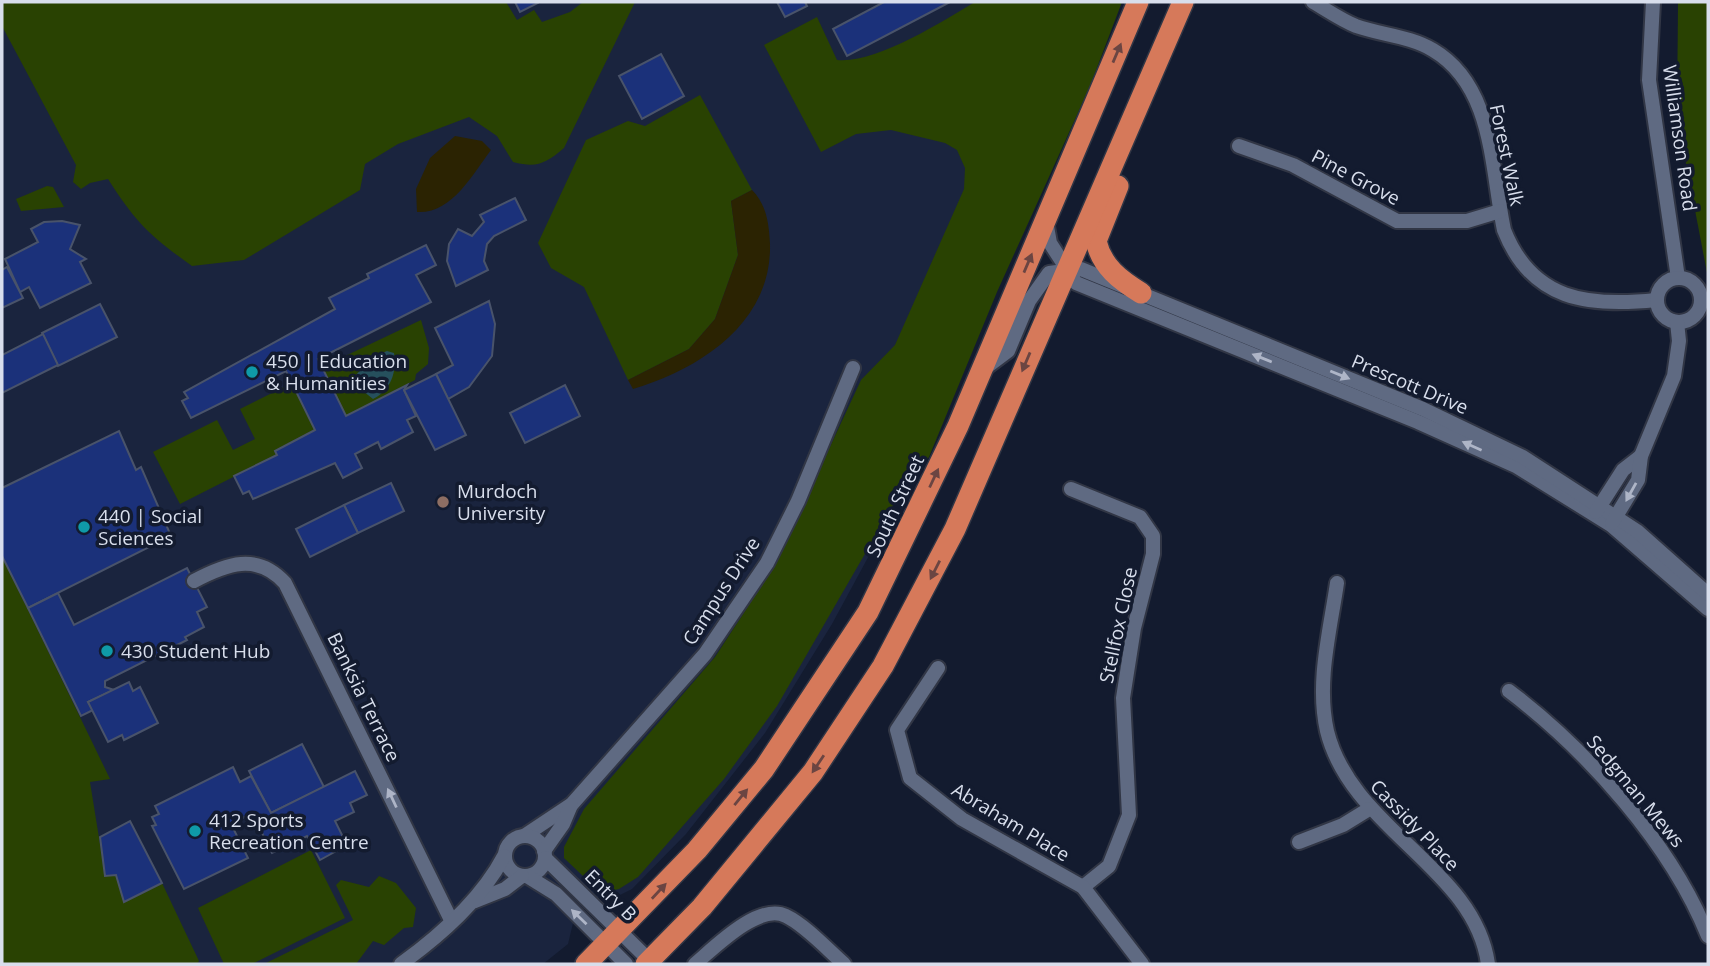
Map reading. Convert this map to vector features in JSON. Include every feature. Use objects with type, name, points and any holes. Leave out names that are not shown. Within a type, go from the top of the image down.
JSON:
[{"type":"highway","name":"South Street","points":[[586,964],[697,850],[764,769],[836,662],[894,563],[982,370],[1138,2]]},
{"type":"highway","points":[[648,963],[702,907],[813,772],[883,666],[955,529],[1182,2]]},
{"type":"highway","points":[[1126,134],[1129,158],[1096,241],[1105,264],[1119,279],[1141,293]]},
{"type":"street","name":"Forest Walk","points":[[1313,2],[1354,25],[1433,50],[1457,70],[1471,88],[1483,115],[1500,211],[1510,246],[1526,269],[1545,286],[1561,294],[1588,301],[1620,304],[1656,300]]},
{"type":"street","name":"Williamson Road","points":[[1653,2],[1649,80],[1678,278]]},
{"type":"street","name":"Pine Grove","points":[[1239,146],[1293,165],[1397,221],[1468,220],[1500,211]]},
{"type":"street","name":"Prescott Drive","points":[[1046,220],[1049,243],[1076,283],[1419,422],[1517,466],[1598,509]]},
{"type":"street","name":"Prescott Drive","points":[[1066,270],[1081,269],[1423,408],[1523,457],[1614,520],[1708,594]]},
{"type":"street","points":[[982,370],[1008,351],[1040,283],[1049,273],[1066,270]]},
{"type":"street","points":[[1678,278],[1692,282],[1699,290],[1700,299],[1695,316],[1677,322],[1660,312],[1656,300],[1666,282],[1678,278]]},
{"type":"street","points":[[1054,299],[1087,288]]},
{"type":"street","points":[[1614,520],[1638,480],[1641,456],[1674,376],[1679,341],[1677,322]]},
{"type":"street","name":"Campus Drive","points":[[401,964],[474,902],[492,880],[512,840],[524,836],[572,804],[705,654],[766,563],[797,501],[853,368]]},
{"type":"street","points":[[1598,509],[1623,470],[1641,456]]},
{"type":"street","name":"Stellfox Close","points":[[1071,489],[1140,517],[1153,536],[1153,554],[1134,628],[1123,698],[1129,815],[1109,866],[1083,887]]},
{"type":"street","name":"Prescott Drive","points":[[1614,520],[1708,609]]},
{"type":"street","name":"Banksia Terrace","points":[[194,581],[234,563],[264,566],[285,583],[451,920]]},
{"type":"street","name":"Cassidy Place","points":[[1337,583],[1323,680],[1324,713],[1327,732],[1343,773],[1370,809],[1461,903],[1485,948],[1488,964]]},
{"type":"street","name":"Abraham Place","points":[[938,668],[897,730],[910,778],[962,819],[1083,887],[1142,964]]},
{"type":"street","name":"Sedgman Mews","points":[[1509,691],[1548,720],[1573,745],[1653,838],[1676,871],[1708,936]]},
{"type":"street","name":"Campus Drive","points":[[474,902],[539,870],[544,855],[572,804]]},
{"type":"street","points":[[1299,842],[1343,824],[1370,809]]},
{"type":"street","points":[[524,836],[537,840],[544,855]]},
{"type":"street","name":"Entry B","points":[[544,855],[614,938],[626,964]]},
{"type":"street","points":[[504,856],[511,871],[524,876]]},
{"type":"street","name":"Entry B","points":[[524,876],[556,894],[648,963]]},
{"type":"street","points":[[695,964],[738,927],[767,914],[785,915],[844,964]]},
{"type":"shaded area","name":"Murdoch University","points":[[2,2],[1107,2],[882,479],[885,526],[832,624],[765,733],[686,834],[632,889],[620,895],[595,898],[574,919],[568,944],[543,964],[2,964]]},
{"type":"shaded area","points":[[387,351],[394,353],[393,374],[384,391],[373,399],[358,387],[356,375],[372,357]]},
{"type":"green space","points":[[2,2],[506,2],[517,20],[534,10],[542,22],[570,12],[583,2],[635,2],[564,148],[551,158],[528,165],[513,162],[497,136],[469,117],[398,144],[365,164],[360,190],[244,260],[192,266],[145,228],[108,179],[90,183],[81,189],[73,182],[76,165],[2,26]]},
{"type":"green space","points":[[975,2],[1122,2],[1090,86],[997,292],[929,457],[903,488],[777,706],[724,779],[638,877],[619,889],[601,893],[564,858],[564,847],[584,809],[715,657],[775,565],[861,380],[895,345],[964,189],[965,168],[957,150],[945,143],[891,130],[856,134],[821,152],[764,45],[817,17],[837,60],[853,59],[889,49]]},
{"type":"green space","points":[[1678,2],[1708,2],[1708,278],[1677,116]]},
{"type":"green space","points":[[700,95],[752,190],[731,201],[738,255],[715,319],[689,349],[628,380],[584,287],[551,268],[538,243],[586,140],[628,121],[645,126]]},
{"type":"green space","points":[[47,186],[53,187],[64,207],[21,211],[16,199]]},
{"type":"green space","points":[[421,320],[429,348],[428,364],[416,374],[415,380],[346,416],[322,367]]},
{"type":"green space","points":[[292,383],[315,430],[275,451],[277,455],[180,504],[153,452],[217,420],[233,450],[255,439],[240,409]]},
{"type":"green space","points":[[2,556],[110,779],[90,782],[105,875],[116,875],[124,902],[162,883],[199,961],[197,964],[2,964]]},
{"type":"green space","points":[[311,850],[345,918],[252,964],[224,964],[198,908]]},
{"type":"green space","points":[[379,876],[396,883],[416,908],[413,927],[404,928],[384,945],[373,941],[356,964],[264,964],[353,920],[336,885],[341,880],[369,887]]},
{"type":"sand","points":[[455,136],[482,141],[491,150],[451,200],[441,207],[417,212],[416,189],[430,158]]},
{"type":"sand","points":[[752,190],[764,209],[770,237],[767,272],[759,297],[745,319],[727,339],[706,355],[683,369],[633,389],[628,380],[689,349],[715,319],[738,255],[731,201]]},
{"type":"building","points":[[515,2],[538,2],[538,3],[520,12]]},
{"type":"building","points":[[777,2],[805,2],[807,6],[785,17]]},
{"type":"building","points":[[884,2],[950,2],[847,56],[833,29]]},
{"type":"building","points":[[661,54],[684,96],[642,119],[619,76]]},
{"type":"building","points":[[515,198],[526,220],[494,236],[487,244],[484,261],[488,270],[456,286],[447,261],[449,244],[458,229],[472,236],[484,222],[480,215]]},
{"type":"building","points":[[62,221],[80,225],[70,249],[86,259],[80,262],[91,283],[40,308],[29,287],[20,292],[5,259],[38,242],[31,229],[44,222]]},
{"type":"building","name":"450 | Education & Humanities","points":[[426,245],[436,265],[416,275],[431,302],[318,359],[346,416],[407,385],[404,390],[416,416],[407,420],[413,432],[381,449],[378,442],[355,454],[362,468],[343,478],[335,463],[253,499],[249,491],[243,494],[234,476],[277,455],[275,451],[315,430],[286,371],[191,418],[182,401],[188,398],[184,392],[335,309],[329,298],[369,278],[367,274]]},
{"type":"building","points":[[7,267],[23,298],[2,308],[2,270]]},
{"type":"building","points":[[489,301],[495,324],[492,356],[469,387],[448,399],[436,374],[453,365],[435,328]]},
{"type":"building","points":[[100,304],[117,337],[58,366],[42,333]]},
{"type":"building","points":[[43,334],[58,365],[2,393],[2,355]]},
{"type":"building","points":[[436,374],[466,435],[435,450],[404,390]]},
{"type":"building","points":[[565,385],[580,416],[525,443],[510,413]]},
{"type":"building","name":"440 | Social Sciences","points":[[119,431],[136,470],[141,467],[171,536],[28,608],[2,556],[2,488]]},
{"type":"building","points":[[391,483],[404,511],[358,533],[344,505]]},
{"type":"building","points":[[344,505],[358,533],[310,557],[296,529]]},
{"type":"building","name":"430 Student Hub","points":[[187,568],[207,607],[197,612],[204,627],[185,637],[187,640],[105,681],[105,687],[114,690],[88,702],[93,710],[81,716],[28,608],[58,593],[74,625]]},
{"type":"building","points":[[129,682],[133,691],[140,687],[158,723],[124,740],[122,735],[108,742],[88,702]]},
{"type":"building","points":[[302,744],[324,787],[271,813],[249,771]]},
{"type":"building","name":"412 Sports Recreation Centre","points":[[233,767],[240,782],[251,776],[271,813],[355,771],[367,795],[350,803],[354,812],[335,821],[347,845],[320,860],[307,836],[272,853],[252,813],[231,824],[248,858],[184,889],[152,826],[156,825],[152,817],[159,814],[155,806]]},
{"type":"building","points":[[130,821],[162,883],[124,902],[116,875],[105,876],[100,837]]},
{"type":"place","name":"450 | Education & Humanities","points":[[252,372]]},
{"type":"place","name":"Murdoch University","points":[[443,502]]},
{"type":"place","name":"440 | Social Sciences","points":[[84,527]]},
{"type":"place","name":"430 Student Hub","points":[[107,651]]},
{"type":"place","name":"412 Sports Recreation Centre","points":[[195,831]]}]
